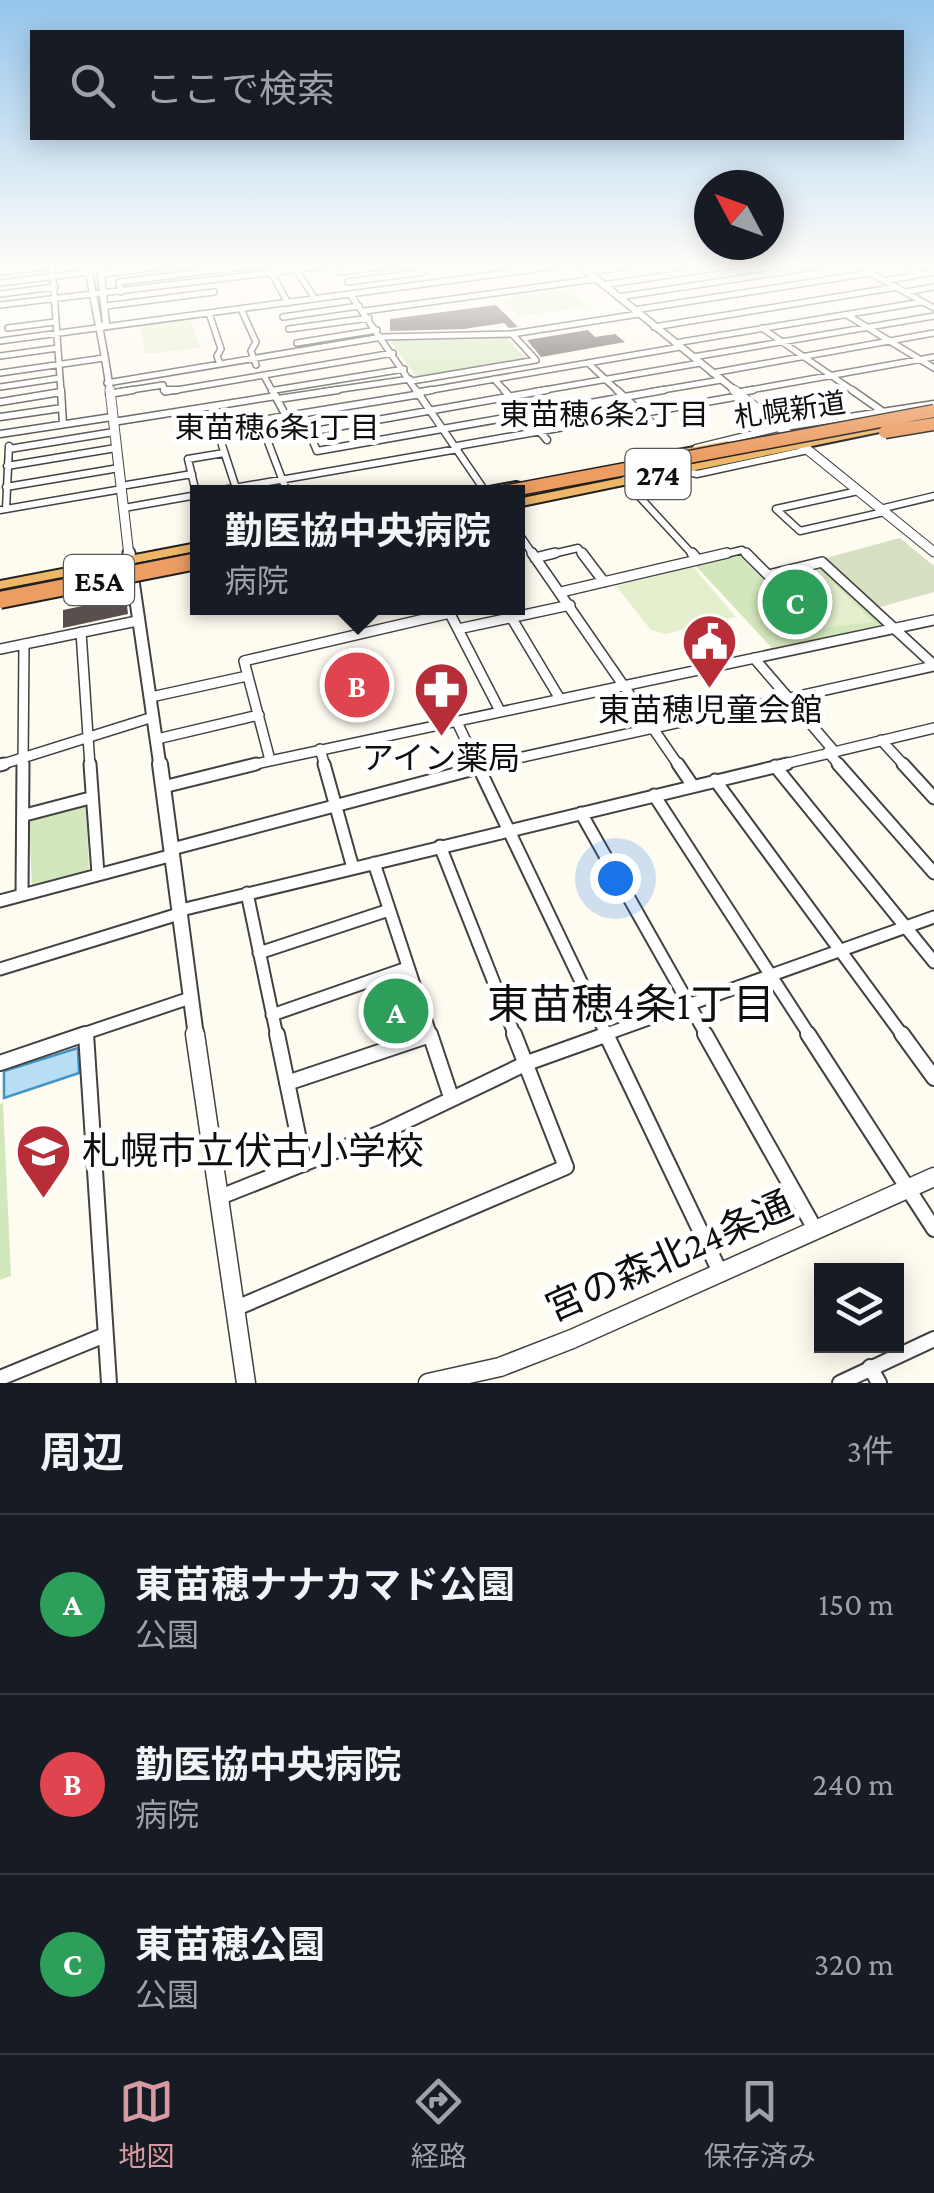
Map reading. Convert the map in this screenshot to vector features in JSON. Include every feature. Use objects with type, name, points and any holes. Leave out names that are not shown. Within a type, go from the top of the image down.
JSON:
[{"type":"highway","name":"札幌新道","points":[[793,439],[864,431],[934,416]]},
{"type":"highway","name":"札幌新道","points":[[525,485],[934,416]]},
{"type":"highway","points":[[525,488],[934,416]]},
{"type":"highway","name":"札幌新道","points":[[525,498],[624,480],[680,461]]},
{"type":"highway","points":[[525,497],[680,461]]},
{"type":"highway","points":[[0,588],[132,559],[190,557]]},
{"type":"highway","name":"E5A","points":[[0,588],[190,558]]},
{"type":"highway","name":"E5A","points":[[0,603],[190,559]]},
{"type":"highway","points":[[0,603],[134,580],[190,560]]},
{"type":"street","points":[[8,329],[4,340],[92,329]]},
{"type":"street","points":[[57,329],[63,424]]},
{"type":"street","points":[[102,329],[138,620],[152,697],[217,1198],[246,1383]]},
{"type":"street","points":[[214,329],[221,349],[217,356],[220,364]]},
{"type":"street","points":[[250,329],[256,342],[251,352],[255,362]]},
{"type":"street","points":[[289,329],[298,347]]},
{"type":"street","points":[[377,329],[446,429],[477,485]]},
{"type":"street","points":[[108,389],[220,364],[255,362],[298,347],[380,333],[512,334],[543,329]]},
{"type":"street","points":[[657,329],[934,552]]},
{"type":"street","points":[[232,425],[375,402],[759,329]]},
{"type":"street","points":[[763,329],[882,411]]},
{"type":"street","points":[[720,380],[318,451],[309,432],[606,380],[863,329]]},
{"type":"street","points":[[867,329],[934,368]]},
{"type":"street","points":[[712,373],[934,333]]},
{"type":"street","points":[[276,395],[412,380],[536,360],[512,334]]},
{"type":"street","points":[[0,356],[58,348]]},
{"type":"street","points":[[108,389],[163,385],[165,392],[393,353]]},
{"type":"street","points":[[253,485],[934,356]]},
{"type":"street","points":[[0,373],[104,358]]},
{"type":"street","points":[[588,363],[651,422]]},
{"type":"street","points":[[10,449],[113,423],[404,370]]},
{"type":"street","points":[[264,376],[286,416]]},
{"type":"street","points":[[0,387],[60,378]]},
{"type":"street","points":[[494,379],[547,440]]},
{"type":"street","points":[[0,402],[61,392]]},
{"type":"street","points":[[375,402],[385,419]]},
{"type":"street","points":[[0,417],[62,408]]},
{"type":"street","points":[[335,408],[354,445]]},
{"type":"street","points":[[680,461],[793,439],[882,411],[934,416]]},
{"type":"street","points":[[260,420],[284,485]]},
{"type":"street","points":[[113,423],[63,424],[4,434],[10,449],[3,510],[192,474]]},
{"type":"street","points":[[6,466],[116,448]]},
{"type":"street","points":[[194,485],[188,458],[223,449],[235,485]]},
{"type":"street","points":[[6,487],[119,468]]},
{"type":"street","points":[[624,480],[698,560]]},
{"type":"street","points":[[858,491],[776,508],[800,531],[932,498]]},
{"type":"street","points":[[124,508],[190,497]]},
{"type":"street","points":[[525,544],[693,786]]},
{"type":"street","points":[[534,558],[578,548],[604,582]]},
{"type":"street","points":[[561,592],[742,550],[768,576],[822,562],[934,666]]},
{"type":"street","points":[[525,614],[570,605]]},
{"type":"street","points":[[270,760],[244,660],[428,615]]},
{"type":"street","points":[[451,615],[500,710]]},
{"type":"street","points":[[458,629],[521,615]]},
{"type":"street","points":[[511,617],[560,699]]},
{"type":"street","points":[[0,649],[138,620]]},
{"type":"street","points":[[163,786],[500,710],[934,620]]},
{"type":"street","points":[[81,632],[98,874]]},
{"type":"street","points":[[22,894],[24,644]]},
{"type":"street","points":[[754,658],[934,873]]},
{"type":"street","points":[[0,901],[337,803],[478,767],[934,666]]},
{"type":"street","points":[[152,697],[248,676]]},
{"type":"street","points":[[157,739],[259,715]]},
{"type":"street","points":[[0,765],[154,717]]},
{"type":"street","points":[[456,720],[720,1274]]},
{"type":"street","points":[[0,968],[247,893],[934,728]]},
{"type":"street","points":[[881,740],[934,798]]},
{"type":"street","points":[[320,749],[353,868]]},
{"type":"street","points":[[775,766],[934,962]]},
{"type":"street","points":[[715,780],[934,1078]]},
{"type":"street","points":[[654,796],[934,1228]]},
{"type":"street","points":[[25,816],[90,798]]},
{"type":"street","points":[[581,813],[816,1229]]},
{"type":"street","points":[[234,1309],[566,1167],[440,846]]},
{"type":"street","points":[[374,863],[451,1097]]},
{"type":"street","points":[[247,893],[304,1164]]},
{"type":"street","points":[[259,953],[388,910]]},
{"type":"street","points":[[217,1198],[384,1132],[527,1063],[934,917]]},
{"type":"street","points":[[272,1015],[408,968]]},
{"type":"street","points":[[0,1062],[190,998]]},
{"type":"street","points":[[86,1034],[108,1383]]},
{"type":"street","points":[[287,1082],[430,1035]]},
{"type":"street","name":"宮の森北24条通","points":[[428,1383],[500,1367],[720,1274],[934,1176]]},
{"type":"street","points":[[0,1378],[105,1335]]},
{"type":"street","points":[[840,1383],[934,1339]]},
{"type":"street","points":[[870,1367],[879,1383]]},
{"type":"green space","points":[[140,329],[194,329],[200,348],[145,354]]},
{"type":"green space","points":[[505,336],[527,360],[417,378],[390,340]]},
{"type":"green space","points":[[900,538],[934,566],[934,592],[877,608],[822,559]]},
{"type":"green space","points":[[739,555],[763,579],[819,566],[886,625],[772,648],[695,565]]},
{"type":"green space","points":[[693,567],[736,617],[666,634],[651,630],[616,586]]},
{"type":"green space","points":[[819,570],[874,622],[795,631],[756,588]]},
{"type":"green space","points":[[83,804],[89,869],[32,887],[29,820]]},
{"type":"green space","points":[[405,979],[421,1032],[385,1044],[371,990]]},
{"type":"green space","points":[[3,1103],[11,1276],[0,1280],[0,1104]]},
{"type":"water","points":[[78,1048],[79,1073],[4,1098],[4,1071]]},
{"type":"building","points":[[390,329],[467,329],[464,329]]},
{"type":"building","points":[[588,330],[595,337],[615,334],[625,342],[541,357],[527,340]]},
{"type":"building","points":[[126,597],[128,614],[63,628],[63,610]]},
{"type":"place","name":"東苗穂公園","points":[[795,602]]},
{"type":"place","name":"勤医協中央病院","points":[[357,685]]},
{"type":"place","name":"東苗穂児童会館","points":[[710,690]]},
{"type":"place","name":"アイン薬局","points":[[441,738]]},
{"type":"place","name":"東苗穂ナナカマド公園","points":[[396,1011]]},
{"type":"place","name":"札幌市立伏古小学校","points":[[43,1200]]},
{"type":"district","name":"東苗穂6条2丁目","points":[[604,414]]},
{"type":"district","name":"東苗穂6条1丁目","points":[[277,427]]},
{"type":"district","name":"東苗穂4条1丁目","points":[[631,1004]]}]
